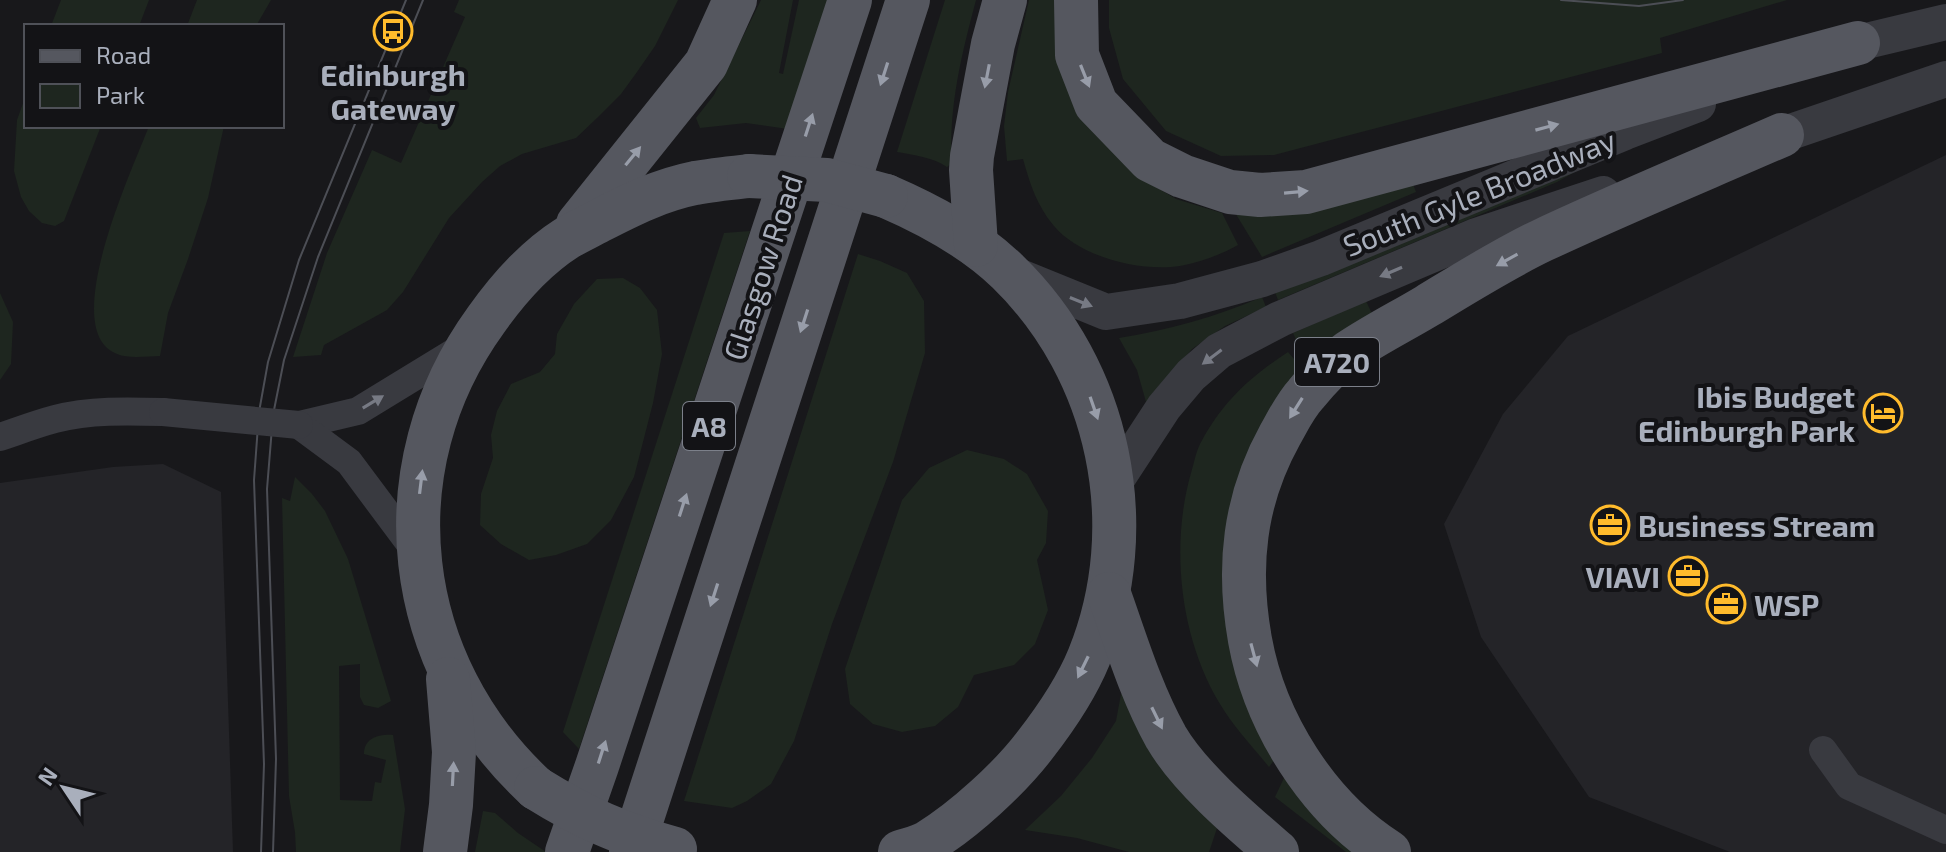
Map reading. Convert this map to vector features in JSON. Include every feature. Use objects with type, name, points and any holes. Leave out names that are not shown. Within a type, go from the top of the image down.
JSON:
[{"type":"main road","points":[[566,239],[706,64],[735,0]]},
{"type":"main road","name":"Glasgow Road","points":[[567,852],[850,0]]},
{"type":"main road","name":"Glasgow Road","points":[[631,852],[908,0]]},
{"type":"main road","points":[[976,245],[972,156],[993,44],[1005,0]]},
{"type":"main road","points":[[1076,0],[1077,55],[1096,104],[1116,127],[1150,160],[1182,176],[1230,192],[1260,195],[1306,192],[1858,43]]},
{"type":"main road","name":"A720","points":[[1389,852],[1338,810],[1304,768],[1263,691],[1244,610],[1242,571],[1247,528],[1256,489],[1268,457],[1303,397],[1347,353],[1541,241],[1782,135]]},
{"type":"main road","points":[[682,851],[600,824],[536,788],[478,722],[448,668],[427,608],[419,556],[418,507],[423,465],[440,401],[468,345],[513,285],[566,239],[643,198],[693,183],[749,176],[827,180],[886,196],[926,214],[976,245],[1009,273],[1045,314],[1074,360],[1097,411],[1113,485],[1115,537],[1109,594],[1089,658],[1060,713],[1020,764],[921,850]]},
{"type":"main road","points":[[1109,594],[1141,684],[1168,739],[1201,782],[1277,852]]},
{"type":"main road","points":[[445,852],[454,752],[448,668]]},
{"type":"street","name":"South Gyle Broadway","points":[[1009,273],[1106,312],[1180,301],[1262,279],[1321,258],[1610,138],[1858,43],[1946,22]]},
{"type":"street","name":"South Gyle Broadway","points":[[1113,485],[1164,407],[1191,375],[1219,351],[1280,319],[1476,236],[1946,79]]},
{"type":"street","points":[[0,437],[56,419],[124,411],[299,425],[358,411],[468,345]]},
{"type":"street","points":[[299,425],[349,462],[419,556]]},
{"type":"street","points":[[1823,750],[1849,786],[1946,830]]},
{"type":"shaded area","points":[[1946,155],[1946,852],[1730,852],[1589,797],[1481,637],[1444,524],[1503,414],[1568,336]]},
{"type":"shaded area","points":[[163,464],[221,492],[233,852],[0,852],[0,483],[113,467]]},
{"type":"green space","points":[[61,0],[149,0],[140,24],[52,24]]},
{"type":"green space","points":[[197,0],[271,0],[257,24],[188,24]]},
{"type":"green space","points":[[459,0],[678,0],[655,46],[621,94],[576,138],[522,154],[500,166],[449,218],[403,292],[387,310],[324,345],[321,355],[293,357],[327,253],[372,150],[401,163],[465,17],[454,12]]},
{"type":"green space","points":[[761,0],[793,0],[779,73],[783,74],[799,0],[828,0],[788,129],[746,123],[700,128],[696,118],[714,95]]},
{"type":"green space","points":[[945,0],[976,0],[957,81],[952,122],[952,163],[947,167],[929,159],[897,152]]},
{"type":"green space","points":[[1029,0],[1055,0],[1146,181],[1176,199],[1222,213],[1238,245],[1210,258],[1180,266],[1147,267],[1095,254],[1065,237],[1054,226],[1035,194],[1023,159],[1007,161],[1004,126],[1008,92]]},
{"type":"green space","points":[[1109,0],[1787,0],[1660,38],[1662,53],[1274,155],[1221,156],[1166,131],[1123,79],[1109,28]]},
{"type":"green space","points":[[24,101],[24,128],[100,128],[64,221],[55,226],[42,223],[29,211],[21,197],[14,171],[17,120]]},
{"type":"green space","points":[[148,128],[224,128],[208,198],[168,313],[160,356],[117,354],[100,339],[94,314],[96,282],[116,210]]},
{"type":"green space","points":[[1598,159],[1557,182],[1278,300],[1275,292]]},
{"type":"green space","points":[[1411,179],[1416,192],[1262,257],[1234,211]]},
{"type":"green space","points":[[750,231],[579,749],[563,732],[724,233]]},
{"type":"green space","points":[[858,254],[907,273],[924,301],[925,353],[893,462],[832,624],[794,741],[771,784],[732,808],[684,801]]},
{"type":"green space","points":[[623,278],[640,288],[657,310],[662,354],[634,477],[611,520],[587,544],[529,560],[501,544],[480,525],[481,494],[493,458],[491,435],[497,411],[511,384],[540,372],[555,354],[557,334],[574,304],[597,279]]},
{"type":"green space","points":[[0,293],[13,322],[11,364],[0,380]]},
{"type":"green space","points":[[1262,297],[1266,307],[1225,326],[1192,349],[1146,402],[1137,370],[1119,338],[1192,322]]},
{"type":"green space","points":[[1366,301],[1374,318],[1320,359],[1298,344],[1293,333]]},
{"type":"green space","points":[[1288,352],[1306,373],[1241,512],[1283,748],[1269,767],[1220,704],[1206,678],[1188,621],[1180,561],[1181,531],[1185,501],[1200,444],[1218,415],[1238,392]]},
{"type":"green space","points":[[967,450],[1004,459],[1027,474],[1048,511],[1046,543],[1037,560],[1048,610],[1035,644],[1014,665],[974,675],[958,707],[935,726],[902,732],[873,724],[850,704],[845,669],[902,500],[929,468]]},
{"type":"green space","points":[[295,477],[325,511],[348,559],[391,701],[378,708],[364,705],[360,697],[360,664],[339,666],[340,800],[372,801],[375,782],[381,783],[386,760],[364,754],[365,749],[373,738],[393,735],[405,809],[400,852],[296,852],[289,796],[282,498],[290,501]]},
{"type":"green space","points":[[1121,694],[1126,694],[1218,825],[1209,852],[1129,852],[1077,838],[1025,830],[1061,796],[1092,758],[1116,721]]},
{"type":"green space","points":[[1292,761],[1377,852],[1346,852],[1275,797]]},
{"type":"green space","points":[[483,811],[495,813],[546,852],[475,852]]},
{"type":"tram line","points":[[261,852],[264,764],[254,480],[259,412],[268,362],[299,260],[406,0]]},
{"type":"tram line","points":[[273,852],[276,759],[267,489],[273,415],[284,360],[318,257],[423,0]]},
{"type":"tram line","points":[[1561,0],[1639,6],[1683,0]]},
{"type":"place","name":"Edinburgh Gateway","points":[[393,31]]},
{"type":"place","name":"Ibis Budget Edinburgh Park","points":[[1883,413]]},
{"type":"place","name":"Business Stream","points":[[1610,525]]},
{"type":"place","name":"VIAVI","points":[[1688,576]]},
{"type":"place","name":"WSP","points":[[1726,604]]}]
